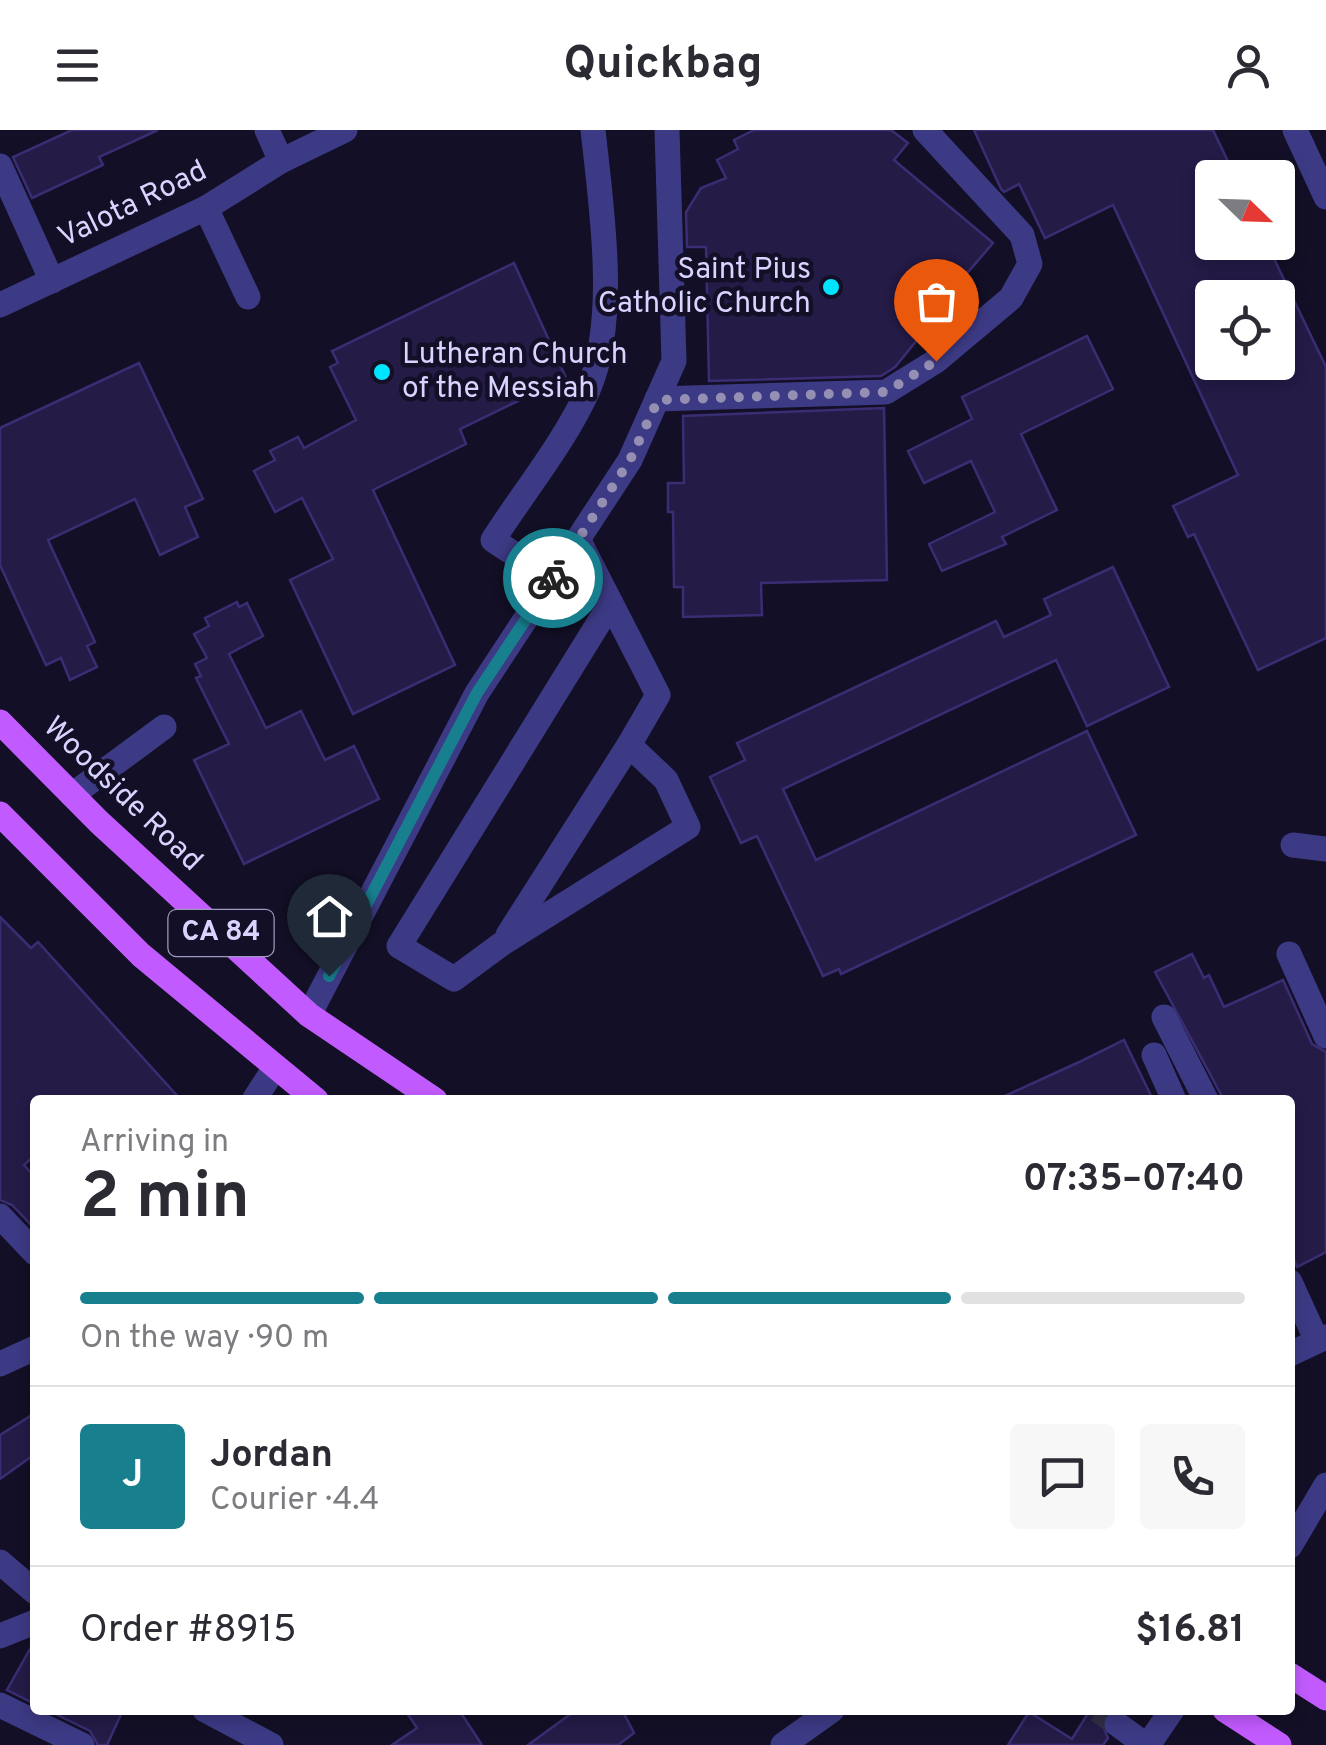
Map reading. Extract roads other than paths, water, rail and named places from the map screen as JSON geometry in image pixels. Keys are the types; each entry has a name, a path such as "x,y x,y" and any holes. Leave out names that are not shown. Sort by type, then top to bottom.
{"main road":[{"name":"Woodside Road","path":"0,722 72,795 309,1015 428,1095"},
{"name":"CA 84","path":"0,814 142,955 309,1095"},
{"path":"1295,1677 1326,1698"},
{"path":"1233,1715 1279,1745"}],"street":[{"path":"267,130 282,161"},
{"name":"Valota Road","path":"0,305 206,208 282,161 345,130"},
{"path":"552,578 493,540 587,392 602,349 602,240 593,130"},
{"path":"309,1015 477,693 630,460 674,361 666,130"},
{"path":"658,400 886,392 936,361 1011,298 1030,264 1022,236 924,130"},
{"path":"1295,130 1326,197"},
{"path":"0,166 52,281"},
{"path":"206,208 248,297"},
{"path":"503,943 658,694 578,539"},
{"path":"611,604 400,946 454,980 503,943 688,828 666,780 628,745"},
{"path":"72,795 164,726"},
{"path":"1292,844 1326,849"},
{"path":"1289,954 1326,1036"},
{"path":"1164,1017 1203,1095"},
{"path":"1154,1055 1172,1095"},
{"path":"257,1095 274,1069"},
{"path":"0,1216 30,1248"},
{"path":"1295,1291 1322,1339 1295,1352"},
{"path":"0,1364 30,1350"},
{"path":"1295,1538 1326,1485"},
{"path":"0,1562 30,1588"},
{"path":"0,1636 30,1624"},
{"path":"0,1705 82,1745"},
{"path":"213,1715 270,1745"},
{"path":"784,1745 825,1715"},
{"path":"1117,1724 1147,1745 1168,1715"}],"tunnel":[{"path":"1105,1715 1117,1724"}],"place":[{"name":"Saint Pius Catholic Church","path":"831,287"},
{"name":"Lutheran Church of the Messiah","path":"382,372"}]}
